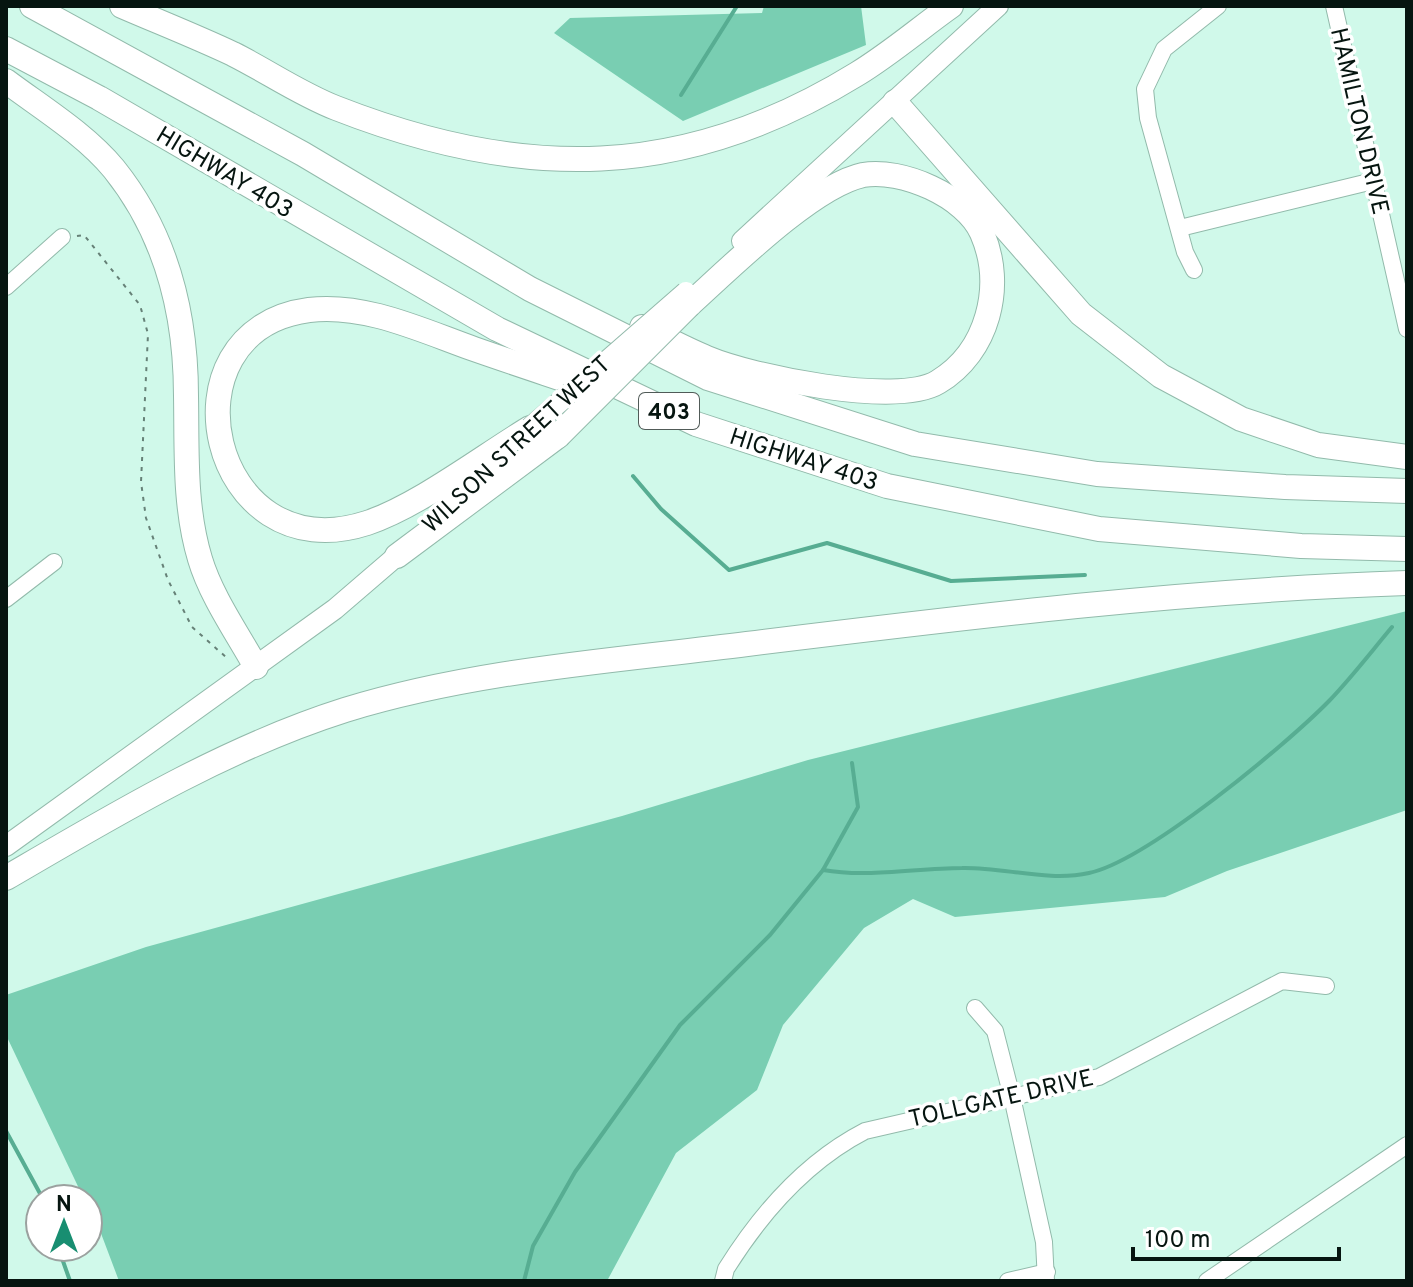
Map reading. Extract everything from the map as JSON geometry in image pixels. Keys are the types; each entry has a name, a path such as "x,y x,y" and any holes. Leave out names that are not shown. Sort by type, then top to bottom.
{"highway":[{"name":"HIGHWAY 403","path":"32,6 303,154 530,289 708,378 915,444 1097,474 1285,487 1407,491"},
{"path":"122,6 232,54 332,107 420,138 493,155 576,161 644,157 716,139 787,112 858,73 951,6"},
{"name":"HIGHWAY 403","path":"6,49 99,98 497,329 696,424 887,486 1099,529 1301,546 1407,549"},
{"path":"6,81 69,128 113,169 165,257 178,295 185,347 188,505 201,562 251,670"},
{"path":"895,102 1081,314 1161,376 1241,419 1305,440 1407,457"},
{"path":"303,154 525,270 709,359 750,371 846,389 900,393 937,383 972,354 988,326 989,261 982,231 963,210 934,188 896,174 862,175 832,188 688,299 558,436 397,556"},
{"path":"530,428 405,504 367,523 303,527 272,514 234,481 225,461 216,418 224,378 239,345 272,323 308,310 345,310 391,319 696,424"},
{"path":"6,878 117,813 223,759 343,711 457,681 853,631 1160,599 1407,583"}],"main road":[{"name":"WILSON STREET WEST","path":"6,846 335,609 397,556 530,428 688,299 998,6"}],"street":[{"path":"1194,270 1148,118 1145,89 1164,49 1218,6"},
{"name":"HAMILTON DRIVE","path":"1334,6 1373,181 1404,299 1407,329"},
{"path":"1180,228 1373,181"},
{"path":"6,287 62,237"},
{"path":"6,599 54,562"},
{"name":"TOLLGATE DRIVE","path":"723,1281 726,1269 770,1205 849,1139 879,1126 1099,1077 1282,981 1326,986"},
{"path":"975,1008 995,1031 1044,1242 1047,1276 1008,1281"},
{"path":"1207,1281 1407,1145"}],"path":[{"path":"62,237 84,235 145,314 148,334 141,482 146,518 168,580 192,627 251,670"}],"green space":[{"path":"764,6 861,6 866,45 683,121 554,33 570,18 762,13"},
{"path":"1407,611 1407,810 1227,871 1165,897 955,917 913,899 864,928 783,1025 757,1090 676,1153 607,1281 119,1281 104,1241 104,1183 76,1183 6,1035 6,995 146,947 622,816 808,760"}],"waterway":[{"path":"681,95 737,6"},
{"path":"633,476 661,509 729,570 827,543 951,581 1085,575"},
{"path":"823,870 875,873 978,868 1058,876 1089,873 1114,864 1179,825 1281,745 1329,701 1392,627"},
{"path":"524,1281 533,1246 575,1172 680,1025 770,935 823,870 858,807 852,763"},
{"path":"6,1131 34,1183"},
{"path":"64,1263 70,1281"}]}
